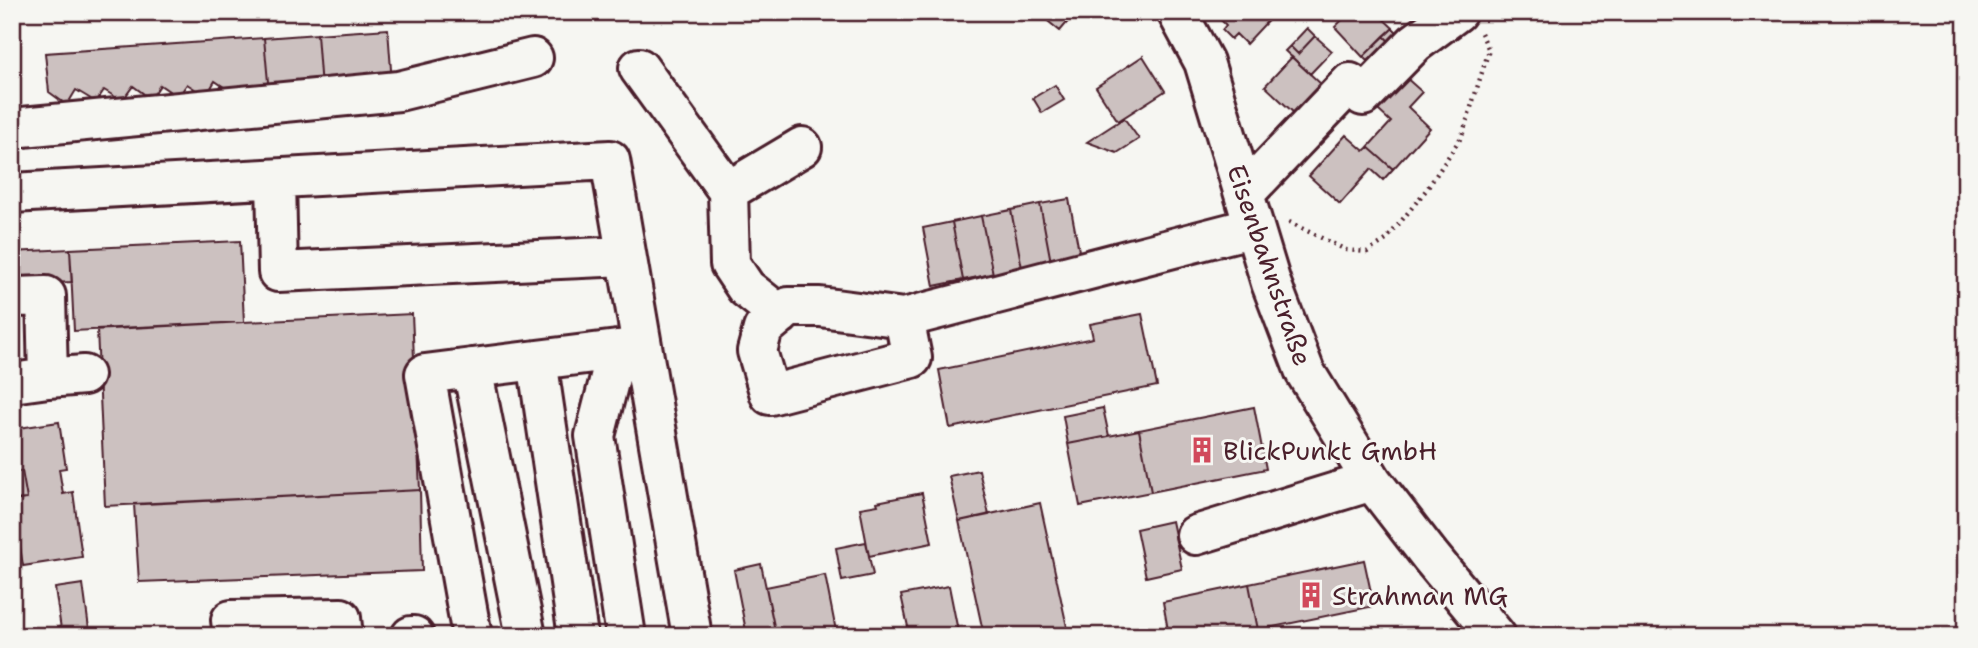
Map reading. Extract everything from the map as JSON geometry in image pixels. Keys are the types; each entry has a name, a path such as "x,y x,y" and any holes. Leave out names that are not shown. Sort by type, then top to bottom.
{"street":[{"name":"Eisenbahnstraße","path":"1189,18 1271,283 1305,372 1372,481 1496,636"},
{"path":"904,318 912,358 770,395 757,351 763,329 789,307 820,307 904,318 1250,211 1350,83 1363,96 1415,43 1468,21"},
{"path":"12,128 398,91 533,58"},
{"path":"639,68 728,191 730,264 746,288 780,315"},
{"path":"728,191 802,147"},
{"path":"12,194 610,160 626,256 629,349 692,636"},
{"path":"276,179 278,272 626,256"},
{"path":"14,297 46,296 48,379"},
{"path":"472,636 425,374 629,349"},
{"path":"626,636 596,436 629,349"},
{"path":"537,360 578,636"},
{"path":"472,368 526,636"},
{"path":"1196,535 1372,481"},
{"path":"233,636 232,620 341,618 343,636"}],"path":[{"path":"1250,211 1290,223 1346,250 1367,252 1386,240 1427,189 1462,136 1489,50 1468,21"}],"building":[{"path":"1037,12 1076,12 1060,31"},
{"path":"1218,12 1276,12 1246,44 1236,34 1231,39 1222,30 1226,25 1216,15"},
{"path":"1350,12 1376,12 1393,28 1363,57 1335,27"},
{"path":"1307,28 1315,36 1298,54 1290,46"},
{"path":"1393,28 1405,41 1396,49 1384,36"},
{"path":"388,29 392,83 321,88 317,34"},
{"path":"317,34 321,88 269,93 264,38"},
{"path":"1315,36 1332,51 1310,74 1285,51 1290,46 1298,54"},
{"path":"1384,36 1396,49 1375,69 1363,57"},
{"path":"264,38 269,93 236,95 215,81 206,96 187,84 178,97 160,85 151,99 133,86 122,101 104,90 96,102 76,90 67,105 49,92 45,53"},
{"path":"1143,56 1165,91 1118,121 1096,87"},
{"path":"1292,57 1322,85 1295,114 1265,86"},
{"path":"1395,68 1422,92 1408,107 1430,128 1393,169 1368,147 1391,122 1367,100"},
{"path":"1055,85 1064,100 1042,113 1033,98"},
{"path":"1124,118 1139,139 1117,153 1087,142"},
{"path":"1346,135 1364,151 1368,147 1393,169 1383,180 1371,169 1340,204 1309,176"},
{"path":"1069,199 1080,256 1051,262 1040,204"},
{"path":"1040,204 1051,262 1022,268 1011,210"},
{"path":"1011,210 1022,268 993,274 981,216"},
{"path":"981,216 993,274 963,280 952,222"},
{"path":"952,222 963,280 934,286 923,228"},
{"path":"240,241 244,322 74,331 70,249"},
{"path":"70,249 72,282 12,285 12,252"},
{"path":"412,314 420,490 105,506 97,329"},
{"path":"1142,314 1157,386 950,428 939,370 1093,338 1090,324"},
{"name":"BlickPunkt GmbH","path":"1254,407 1266,469 1151,492 1139,430"},
{"path":"1103,408 1109,436 1068,444 1063,416"},
{"path":"59,422 66,468 59,469 63,494 73,492 82,557 23,566 13,500 27,499 22,471 12,473 12,429"},
{"path":"1139,430 1151,492 1080,506 1068,444"},
{"path":"979,470 989,515 959,521 949,476"},
{"path":"22,471 27,499 12,501 12,473"},
{"path":"420,490 422,571 139,582 134,504"},
{"path":"922,493 932,543 869,556 860,508"},
{"path":"1040,503 1069,636 984,636 959,521"},
{"path":"1172,521 1182,569 1146,577 1136,529"},
{"path":"866,542 873,575 842,581 836,548"},
{"name":"Strahman MG","path":"1364,560 1374,606 1258,630 1249,584"},
{"path":"761,564 775,631 747,636 734,570"},
{"path":"825,575 837,636 776,636 766,587"},
{"path":"83,584 90,636 62,636 55,588"},
{"path":"1249,584 1258,630 1230,636 1169,636 1163,602"},
{"path":"949,586 959,636 910,636 901,595"}],"place":[{"name":"BlickPunkt GmbH","path":"1202,450"},
{"name":"Strahman MG","path":"1311,595"}]}
